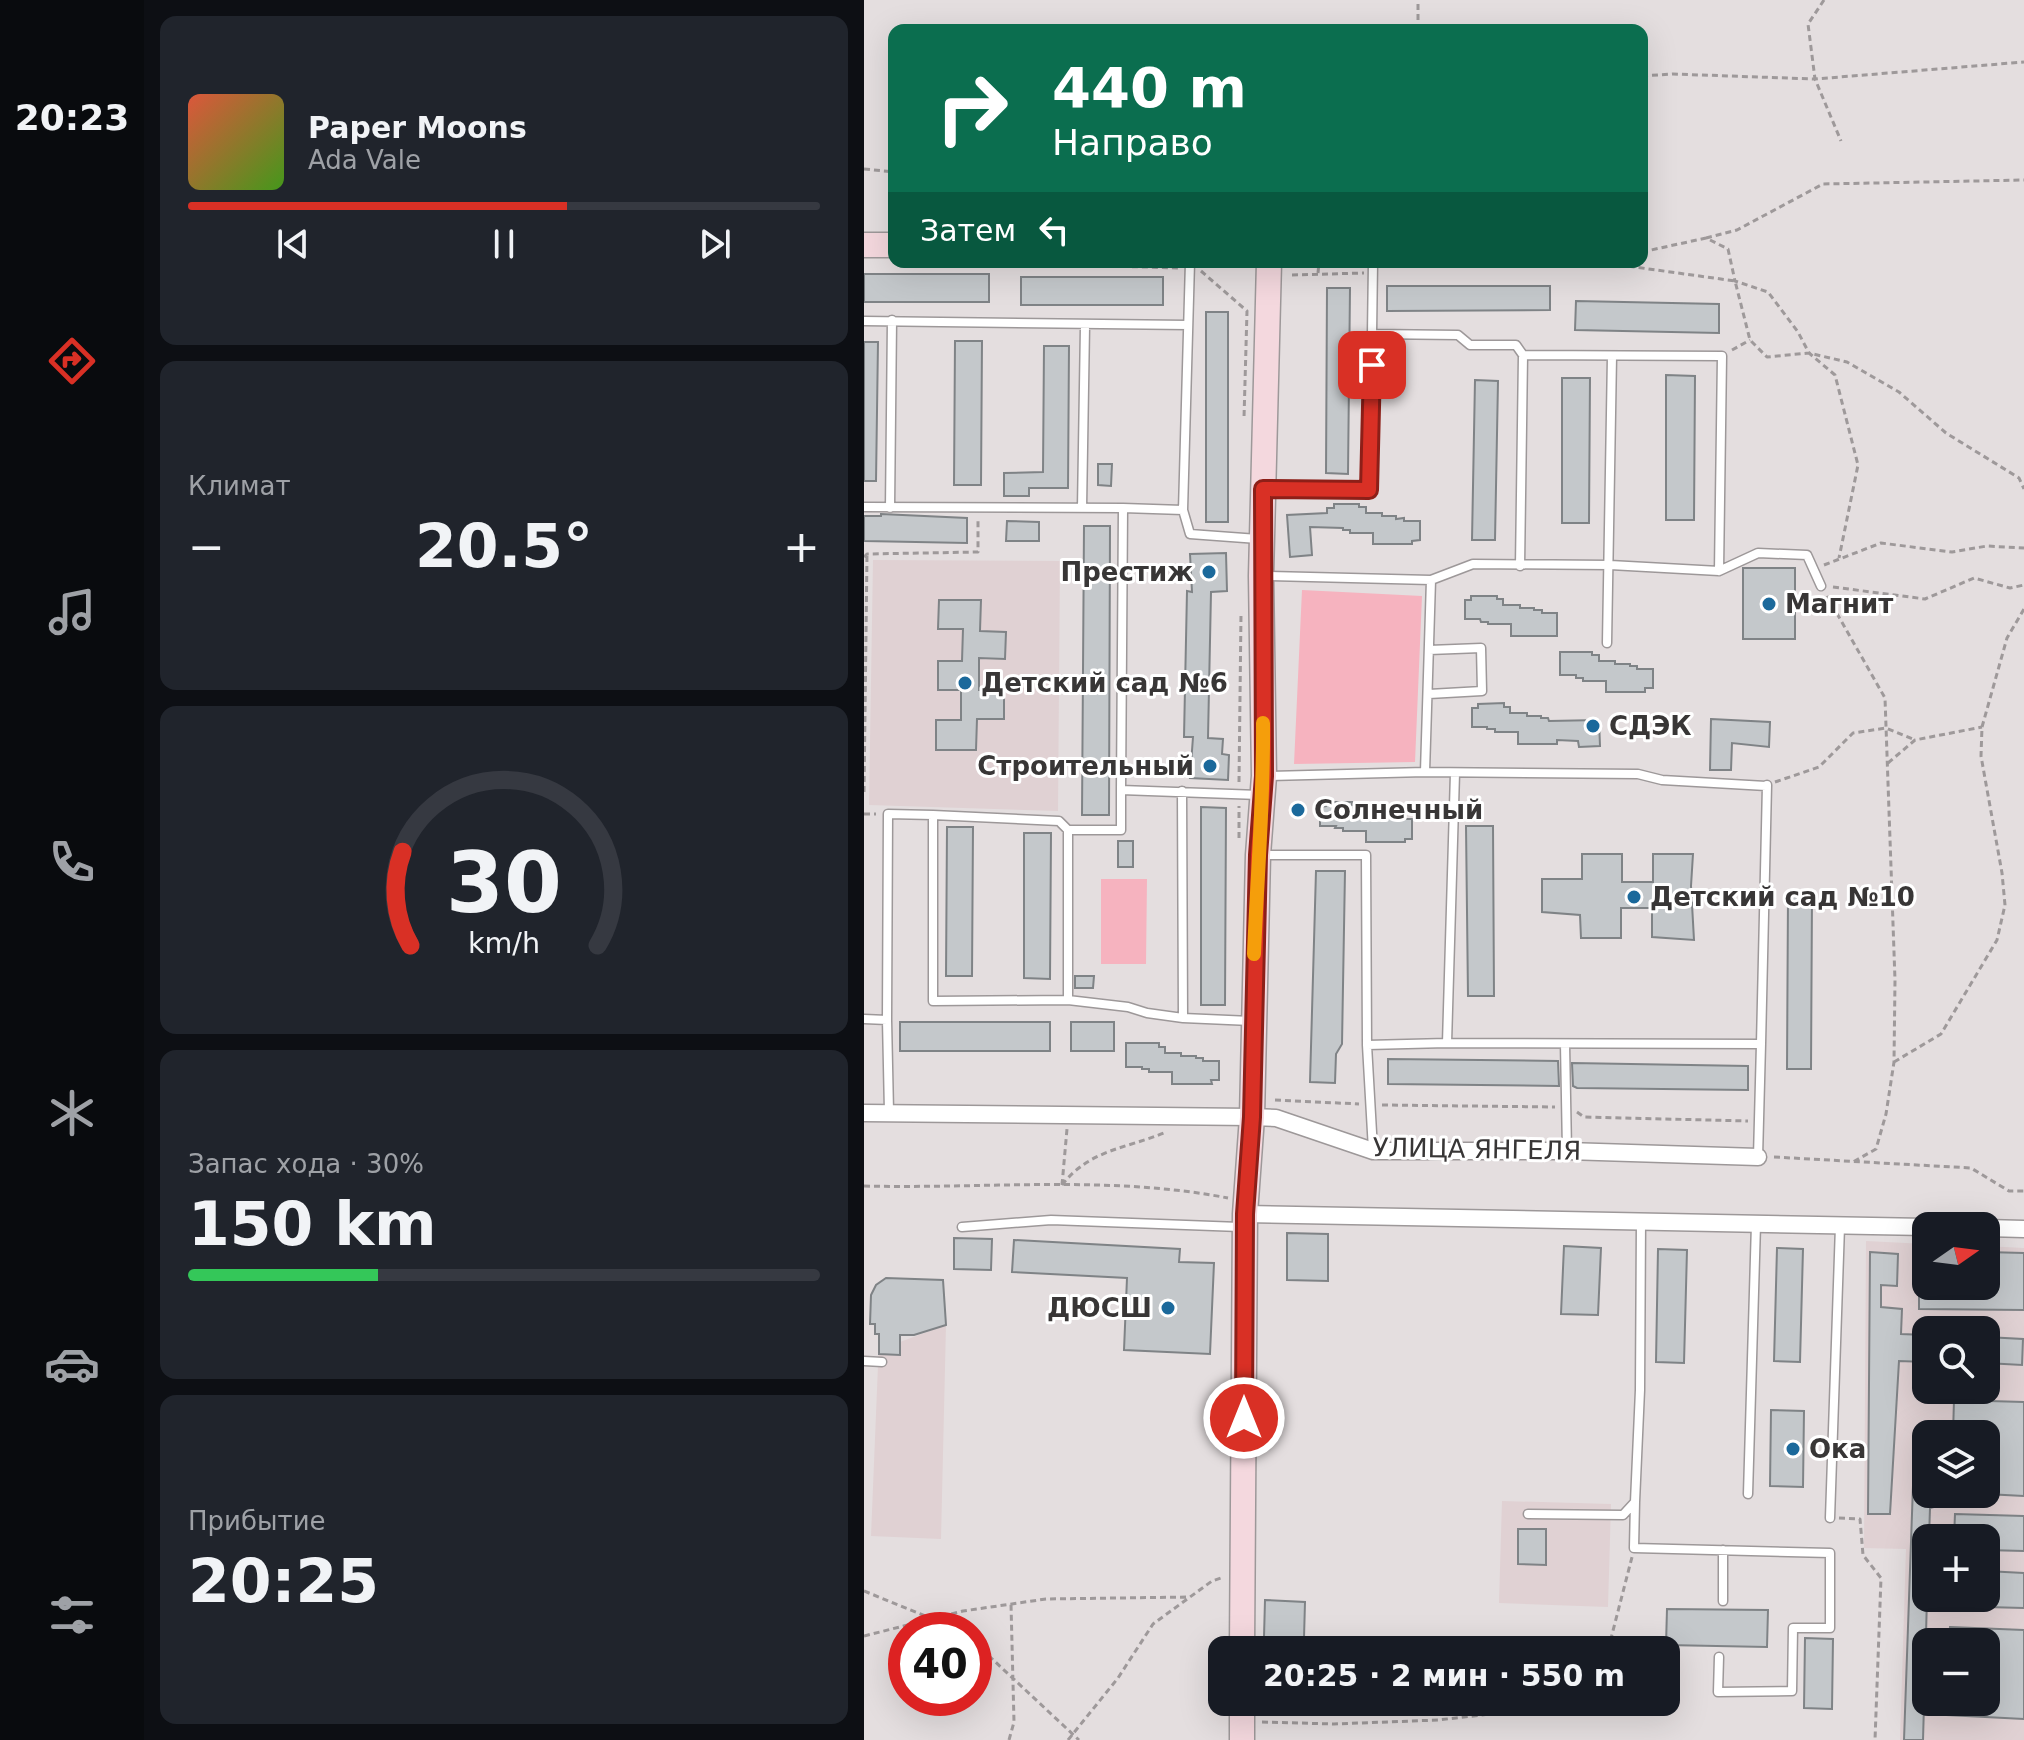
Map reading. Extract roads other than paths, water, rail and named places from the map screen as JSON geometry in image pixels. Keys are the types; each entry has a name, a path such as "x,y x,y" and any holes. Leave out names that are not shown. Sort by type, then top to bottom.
{"street":[{"path":"864,245 888,245"},
{"path":"1242,1636 1242,1223 1252,1117 1258,855 1255,788 1269,268"},
{"name":"УЛИЦА ЯНГЕЛЯ","path":"864,1113 1276,1118 1373,1151 1567,1151 1758,1157"},
{"path":"1242,1223 1641,1220 1912,1227"},
{"path":"2000,1228 2024,1229"}],"lane":[{"path":"1190,268 1183,510 1190,534 1263,539"},
{"path":"1263,489 1369,490 1373,268"},
{"path":"890,508 892,320"},
{"path":"864,321 1188,325"},
{"path":"1082,508 1085,326"},
{"path":"1372,334 1458,335 1470,345 1516,345 1523,355 1520,566"},
{"path":"1523,355 1722,356 1719,571"},
{"path":"1607,643 1612,356"},
{"path":"864,507 1183,510"},
{"path":"889,1112 888,814 1059,821 1068,830 1121,830 1123,508"},
{"path":"1261,576 1431,580 1473,564 1610,565 1719,571 1758,553 1807,555 1821,586"},
{"path":"1425,772 1431,580"},
{"path":"1429,650 1481,648 1482,691 1429,694"},
{"path":"1121,790 1255,788 1425,772 1638,774 1662,780 1767,786 1758,1157"},
{"path":"1447,1043 1455,773"},
{"path":"1182,791 1183,1018"},
{"path":"933,815 933,1001 1068,1000 1183,1018 1252,1021"},
{"path":"1068,830 1068,1000"},
{"path":"1258,855 1366,855 1367,1045 1373,1151"},
{"path":"864,1019 887,1020"},
{"path":"1565,1044 1567,1151"},
{"path":"1367,1045 1761,1044"},
{"path":"962,1227 1051,1220 1242,1223"},
{"path":"1641,1220 1640,1390 1634,1548 1830,1553 1830,1628 1793,1628 1792,1691 1718,1692 1719,1657"},
{"path":"1748,1494 1756,1223"},
{"path":"1830,1518 1840,1225"},
{"path":"864,1361 882,1362"},
{"path":"1528,1514 1623,1515 1635,1502"},
{"path":"1723,1550 1723,1601"}],"place":[{"name":"Престиж","path":"1209,572"},
{"name":"Магнит","path":"1769,604"},
{"name":"Детский сад №6","path":"965,683"},
{"name":"СДЭК","path":"1593,726"},
{"name":"Строительный","path":"1210,766"},
{"name":"Солнечный","path":"1298,810"},
{"name":"Детский сад №10","path":"1634,897"},
{"name":"ДЮСШ","path":"1168,1308"},
{"name":"Ока","path":"1793,1449"}]}
